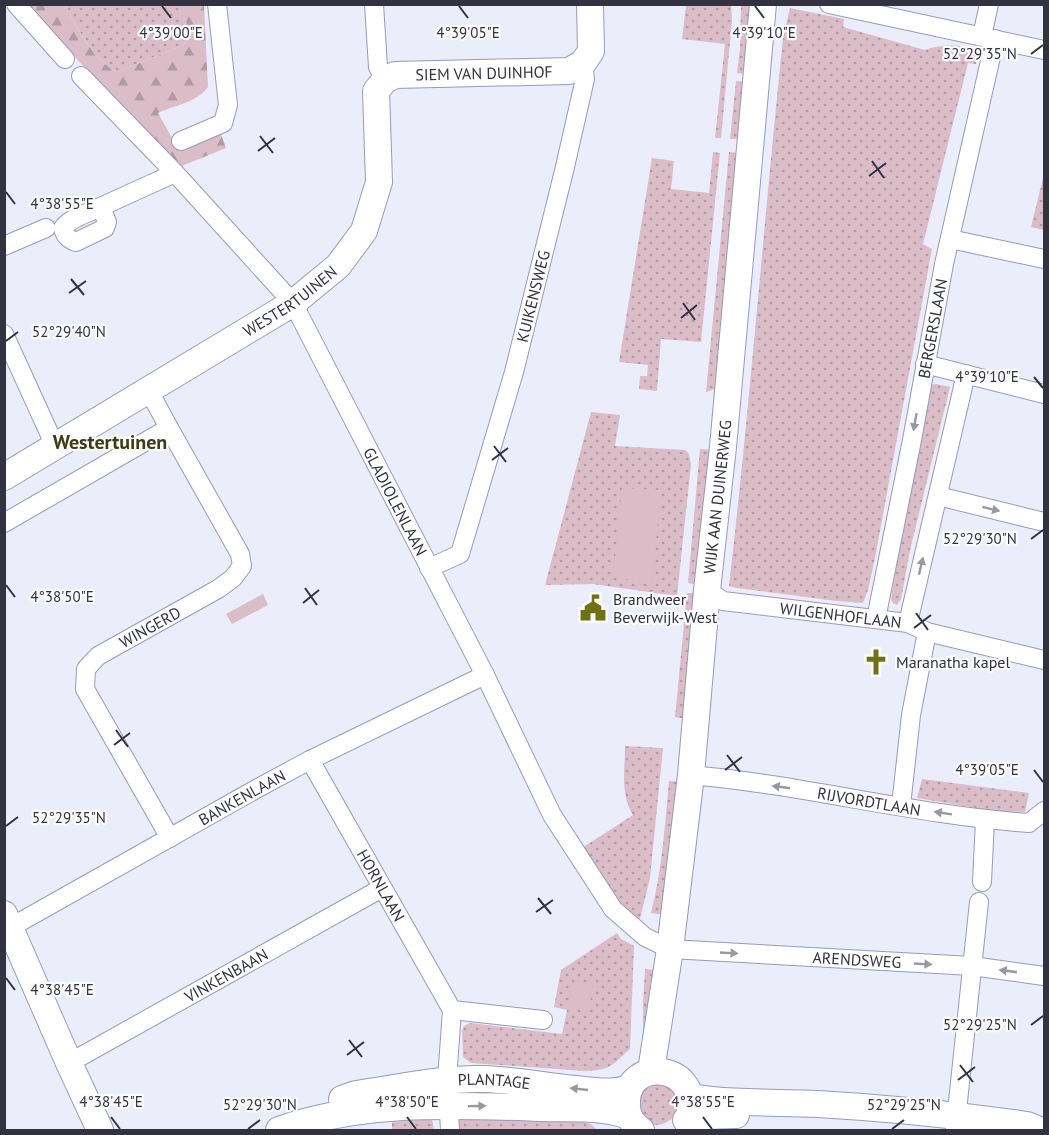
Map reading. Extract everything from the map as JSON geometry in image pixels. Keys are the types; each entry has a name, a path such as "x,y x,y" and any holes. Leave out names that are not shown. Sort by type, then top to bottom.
{"street":[{"path":"16,4 66,59"},
{"path":"181,141 223,123 228,105 218,4"},
{"path":"374,4 378,68 385,80"},
{"name":"KUIKENSWEG","path":"429,568 460,554 514,372 585,79 583,63 591,51 590,4"},
{"name":"WIJK AAN DUINERWEG","path":"662,1072 671,1044 663,989 691,775 763,4"},
{"path":"829,4 1044,50"},
{"name":"BERGERSLAAN","path":"876,619 988,38 989,4"},
{"name":"SIEM VAN DUINHOF","path":"385,80 395,75 569,71 583,63"},
{"name":"GLADIOLENLAAN","path":"81,76 175,173 293,303 485,675 552,815 613,909 645,938 670,949"},
{"name":"WESTERTUINEN","path":"4,477 293,303 338,266 364,231 379,182 376,91 385,80"},
{"path":"101,207 175,173"},
{"path":"4,246 46,228"},
{"path":"950,239 1044,259"},
{"path":"4,334 55,446"},
{"path":"925,364 1044,394"},
{"path":"908,623 966,374"},
{"name":"WINGERD","path":"148,389 240,554 242,566 233,578 218,590 98,656 86,669 85,689 170,838"},
{"path":"4,523 169,428"},
{"path":"938,496 1044,522"},
{"name":"WILGENHOFLAAN","path":"707,590 723,602 908,623 927,632 1044,660"},
{"path":"901,806 912,716 927,632"},
{"name":"BANKENLAAN","path":"6,924 170,838 310,760 485,675"},
{"name":"HORNLAAN","path":"310,760 452,1010"},
{"name":"RIJVORDTLAAN","path":"691,775 767,784 985,820 1029,823 1044,811"},
{"path":"982,882 985,820"},
{"name":"VINKENBAAN","path":"69,1063 382,888"},
{"path":"956,1121 979,902"},
{"path":"6,924 100,1131"},
{"name":"ARENDSWEG","path":"670,949 972,966 1044,976"},
{"path":"449,1119 447,1080 452,1010 543,1020"},
{"path":"635,1124 626,1107 630,1088 636,1080 662,1072 680,1079 687,1087 684,1116"},
{"name":"PLANTAGE","path":"346,1114 356,1094 447,1080 488,1079 605,1092 619,1092 630,1088"},
{"path":"684,1116 708,1100 799,1103 921,1111 1005,1131"},
{"name":"PLANTAGE","path":"287,1128 372,1109 410,1107 449,1119 488,1106 595,1109 617,1112 635,1124"},
{"path":"956,1121 982,1118 1027,1125 1033,1130"}],"green space":[{"path":"27,5 65,5 94,53 110,68 118,72 183,45 190,38 191,31 177,5 204,5 208,87 198,97 158,113 176,145 217,124 226,148 177,168"},
{"path":"65,5 177,5 191,31 190,38 183,45 118,72 110,68 94,53"},
{"path":"686,5 731,5 732,21 721,138 715,138 725,44 682,39"},
{"path":"741,5 753,5 745,74 737,73"},
{"path":"790,8 844,19 843,27 925,50 944,46 970,48 975,51 977,57 976,64 968,63 923,244 932,249 875,558 863,603 729,586 783,38"},
{"path":"736,81 744,82 741,139 730,139"},
{"path":"713,152 720,153 701,342 661,339 657,391 639,389 640,376 647,376 648,365 619,362 652,158 674,161 671,189 709,193"},
{"path":"729,152 741,153 718,388 706,392"},
{"path":"1044,174 1044,230 1031,227"},
{"path":"930,385 950,387 911,546 901,599 897,605 891,599 898,552"},
{"path":"591,412 620,415 615,446 685,450 689,454 691,465 677,596 593,584 545,585"},
{"path":"700,449 712,450 699,585 688,583"},
{"path":"622,488 661,490 652,582 613,578"},
{"path":"687,593 698,593 686,719 675,717"},
{"path":"263,594 268,605 232,624 226,614"},
{"path":"625,746 663,748 650,878 640,919 623,908 582,848 633,815 626,799"},
{"path":"922,779 1029,793 1025,812 988,810 917,798"},
{"path":"669,781 680,782 665,915 651,913 660,864"},
{"path":"617,933 621,939 634,946 630,1049 614,1063 600,1070 584,1071 471,1063 463,1057 462,1031 464,1026 470,1023 562,1034 567,1010 554,1007 561,970"},
{"path":"645,969 657,970 650,1037 643,1036"},
{"path":"577,982 593,983 589,1011 571,1009 568,1005 571,988"},
{"path":"650,1083 671,1086 678,1098 679,1106 676,1113 659,1125 646,1122 641,1117 638,1108 636,1098"},
{"path":"456,1114 568,1117 591,1124 597,1130 459,1130"},
{"path":"432,1119 434,1130 392,1130 392,1122"}],"place":[{"name":"Brandweer Beverwijk-West","path":"593,608"},
{"name":"Maranatha kapel","path":"876,662"}],"district":[{"name":"Westertuinen","path":"110,442"}]}
